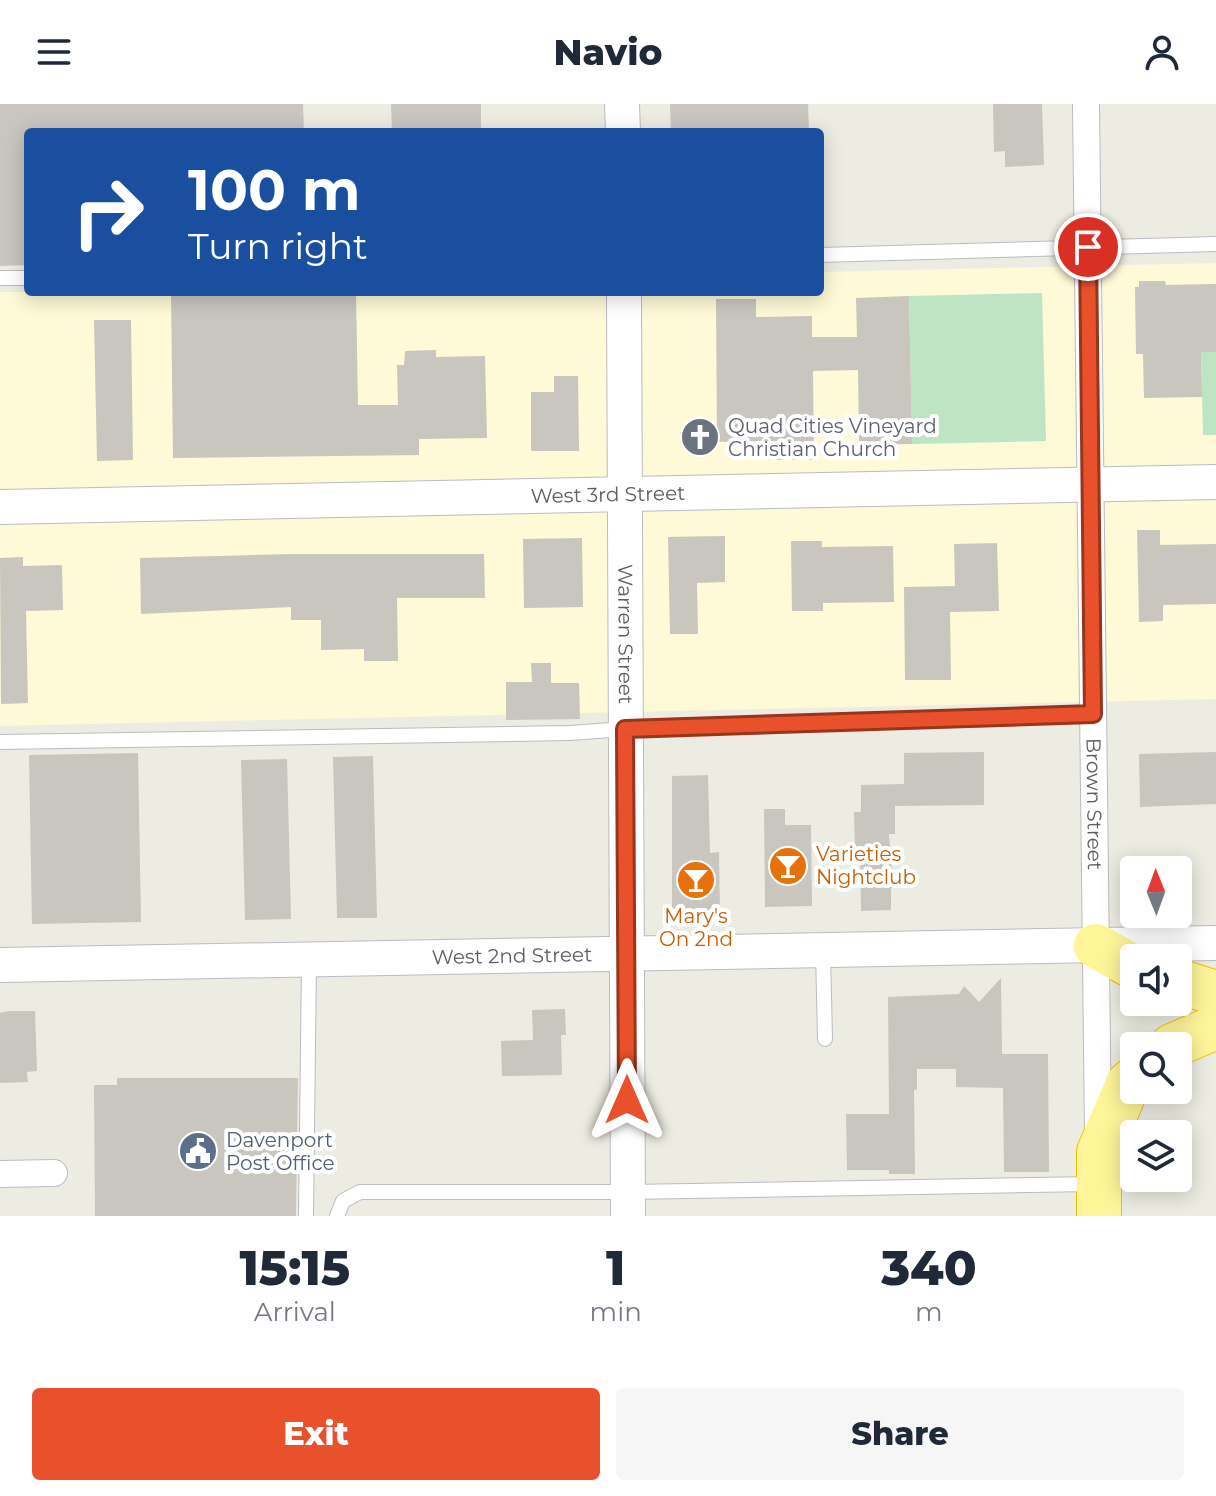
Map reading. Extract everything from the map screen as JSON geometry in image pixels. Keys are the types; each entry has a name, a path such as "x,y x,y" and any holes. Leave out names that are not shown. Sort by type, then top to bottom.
{"highway":[{"path":"1096,946 1120,959"},
{"path":"1192,985 1216,993"},
{"path":"1192,1037 1216,1027"},
{"path":"1099,1184 1122,1104"}],"street":[{"path":"622,104 623,128"},
{"name":"Brown Street","path":"1086,104 1099,1184"},
{"name":"Warren Street","path":"624,296 628,1204"},
{"name":"West 3rd Street","path":"0,507 1216,482"},
{"name":"West 2nd Street","path":"0,965 1216,943"},
{"path":"0,1174 54,1173"}],"lane":[{"path":"824,255 1216,244"},
{"path":"0,278 24,278"},
{"path":"0,742 570,733 1093,714"},
{"path":"823,950 825,1039"},
{"path":"306,1216 309,958"},
{"path":"337,1216 343,1201 360,1192 628,1204 1099,1184"}],"shaded area":[{"path":"1216,263 1216,699 0,726 0,292 24,292 24,296 824,296 824,272"}],"green space":[{"path":"1042,293 1046,441 912,444 909,296"},
{"path":"1201,352 1216,352 1216,435 1203,435"}],"building":[{"path":"0,104 303,104 304,128 24,128 24,265 0,266"},
{"path":"391,104 481,104 481,128 392,128"},
{"path":"670,104 808,104 809,128 671,128"},
{"path":"993,104 1042,104 1044,165 1005,167 1005,151 994,152"},
{"path":"1139,281 1165,281 1166,285 1216,284 1216,352 1201,352 1202,397 1144,398 1143,354 1136,354 1135,287 1139,287"},
{"path":"171,296 356,296 358,405 398,405 397,365 404,365 405,351 436,350 436,357 485,356 487,438 419,439 419,455 173,458"},
{"path":"909,296 912,444 859,445 858,370 813,371 814,460 765,460 765,441 717,442 716,299 756,299 756,317 812,316 812,337 857,337 856,298"},
{"path":"94,320 131,320 133,460 97,461"},
{"path":"554,376 578,376 579,451 531,451 531,392 554,392"},
{"path":"1137,530 1160,530 1160,545 1216,544 1216,604 1163,605 1163,621 1139,622"},
{"path":"725,536 725,582 697,583 698,634 670,634 668,537"},
{"path":"582,538 583,607 524,608 523,539"},
{"path":"791,541 822,541 822,547 893,546 894,602 823,603 823,611 792,611"},
{"path":"997,543 999,611 950,612 951,680 905,680 904,587 955,586 954,544"},
{"path":"484,554 485,598 397,598 398,661 364,661 364,649 321,650 321,620 291,620 291,607 141,614 140,558"},
{"path":"23,557 23,566 62,565 63,610 26,611 28,703 1,704 0,558"},
{"path":"531,663 551,663 551,683 579,683 580,719 506,720 506,682 532,682"},
{"path":"984,752 984,805 895,806 895,834 889,834 895,885 891,889 891,910 861,911 860,849 855,849 854,812 861,812 861,785 904,784 904,753"},
{"path":"1216,752 1216,804 1140,807 1139,754"},
{"path":"138,753 141,922 32,924 29,755"},
{"path":"373,756 377,918 337,918 333,757"},
{"path":"287,759 291,919 245,920 241,760"},
{"path":"708,775 710,853 719,852 720,914 682,915 672,907 672,776"},
{"name":"Varieties Nightclub","path":"764,809 785,809 785,825 811,825 812,906 765,907"},
{"path":"1001,978 1002,1054 1048,1054 1049,1172 1004,1172 1003,1088 956,1087 956,1069 917,1069 917,1090 914,1090 915,1174 889,1174 889,1170 847,1170 846,1114 889,1114 888,997 959,994 964,986 979,1002"},
{"path":"565,1009 566,1035 561,1035 562,1075 502,1076 501,1041 533,1040 532,1010"},
{"path":"35,1011 37,1071 27,1072 28,1082 0,1083 0,1013"},
{"name":"Davenport Post Office","path":"117,1078 298,1078 296,1216 95,1216 94,1085 117,1085"}],"place":[{"name":"Quad Cities Vineyard Christian Church","path":"700,437"},
{"name":"Varieties Nightclub","path":"788,866"},
{"name":"Mary's On 2nd","path":"696,880"},
{"name":"Davenport Post Office","path":"198,1151"}],"route":[{"path":"627,1100 625,729 1093,714 1088,247"}]}
